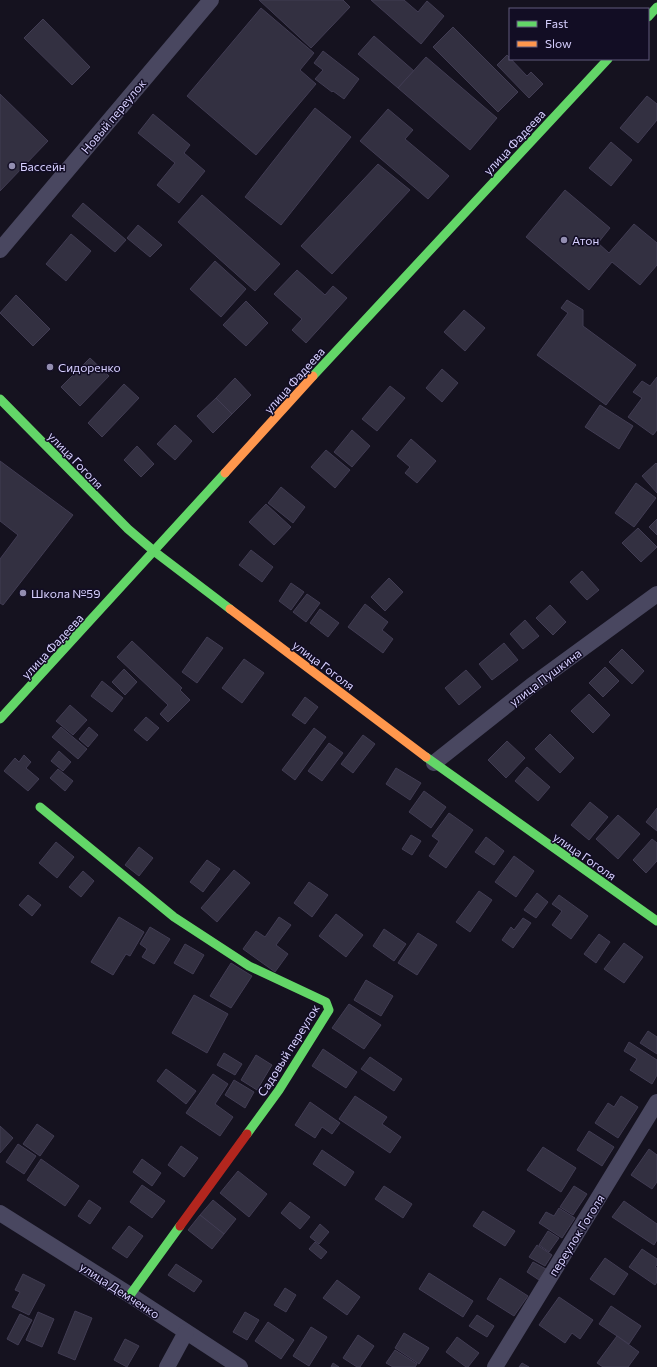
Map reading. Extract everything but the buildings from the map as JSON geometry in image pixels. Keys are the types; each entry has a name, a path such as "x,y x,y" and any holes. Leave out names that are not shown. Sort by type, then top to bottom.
{"main road":[{"path":"649,16 657,7"},
{"name":"улица Фадеева","path":"0,719 336,351 607,60"},
{"name":"улица Гоголя","path":"0,399 128,529 154,552 434,763 657,922"},
{"name":"Садовый переулок","path":"40,807 174,917 249,966 326,1002 329,1010 279,1090 130,1296"}],"street":[{"name":"Новый переулок","path":"0,250 211,0"},
{"name":"улица Пушкина","path":"434,763 531,686 657,594"},
{"name":"переулок Гоголя","path":"495,1367 657,1102"},
{"name":"улица Демченко","path":"0,1213 240,1367"},
{"path":"167,1367 186,1332"}],"traffic: fast":[{"path":"649,16 657,7"},
{"path":"313,376 607,60"},
{"path":"0,399 128,529 155,552 230,609"},
{"path":"0,719 225,473"},
{"path":"426,757 657,921"},
{"path":"40,807 174,917 249,966 326,1002 329,1010 279,1090 247,1134"},
{"path":"130,1295 180,1226"}],"traffic: slow":[{"path":"225,473 313,376"},
{"path":"230,609 426,757"}],"traffic: jam":[{"path":"180,1226 247,1134"}],"place":[{"name":"Бассейн","path":"12,166"},
{"name":"Атон","path":"564,240"},
{"name":"Сидоренко","path":"50,367"},
{"name":"Школа №59","path":"23,593"}]}
